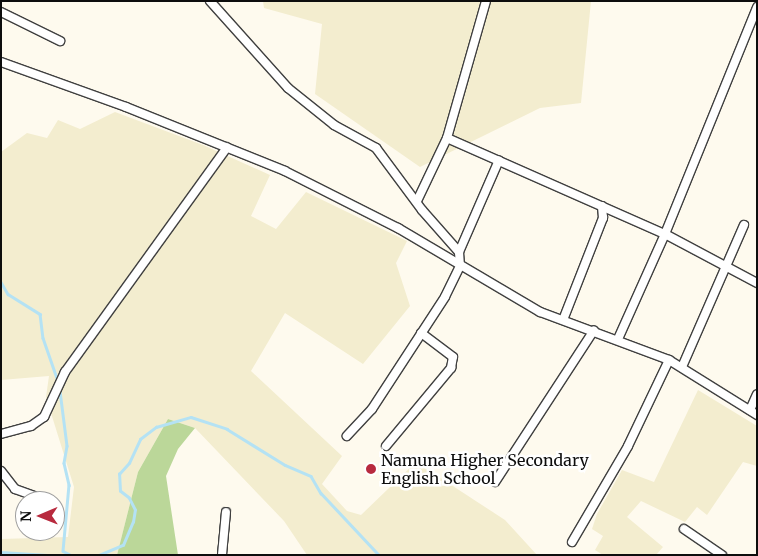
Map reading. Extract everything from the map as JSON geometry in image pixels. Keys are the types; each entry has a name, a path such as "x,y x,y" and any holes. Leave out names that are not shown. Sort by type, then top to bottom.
{"street":[{"path":"210,1 288,88 334,124 376,148 459,252"},
{"path":"417,201 447,138 486,1"},
{"path":"618,339 665,234 757,8"},
{"path":"1,12 60,41"},
{"path":"1,62 227,147 285,171 398,228 540,312 594,330 669,360 753,413 757,394"},
{"path":"447,138 665,234 757,283"},
{"path":"1,434 31,426 44,418 62,378 227,147"},
{"path":"346,436 372,409 446,297 460,266 459,252 499,160"},
{"path":"563,320 603,218 602,206"},
{"path":"682,368 744,225"},
{"path":"494,482 594,330"},
{"path":"386,446 451,368 453,357 421,333"},
{"path":"572,542 628,446 669,360"},
{"path":"1,471 15,489 20,491"},
{"path":"222,555 226,512"},
{"path":"684,529 722,555"}],"shaded area":[{"path":"263,1 591,1 581,103 540,108 420,167 315,94 322,24 264,8"},
{"path":"115,112 203,145 270,175 251,216 276,229 306,192 407,241 396,263 410,306 363,364 285,313 251,371 342,456 322,484 347,511 361,515 416,462 505,520 537,555 307,555 284,521 195,428 168,419 138,472 117,555 1,555 1,539 15,539 15,541 65,541 65,537 68,537 74,487 46,397 49,376 1,380 1,152 27,133 47,138 58,120 80,129"},
{"path":"698,390 757,426 757,466 743,462 707,515 697,507 685,522 641,501 627,517 663,547 656,555 603,555 595,550 603,536 592,529 597,514 622,470 654,482"}],"green space":[{"path":"168,419 195,428 178,449 166,476 178,555 117,555 138,472"}],"waterway":[{"path":"1,282 8,294 40,314 43,338 58,381"},
{"path":"60,391 67,446 64,463 69,485 63,551 69,554"},
{"path":"99,555 123,545 133,522 135,510 129,498 120,491 119,474 129,463 140,439 156,427 191,417 227,429 285,465 311,476 321,493 379,555"},
{"path":"1,552 47,555"},
{"path":"65,555 74,555"}],"place":[{"name":"Namuna Higher Secondary English School","path":"371,469"}]}
